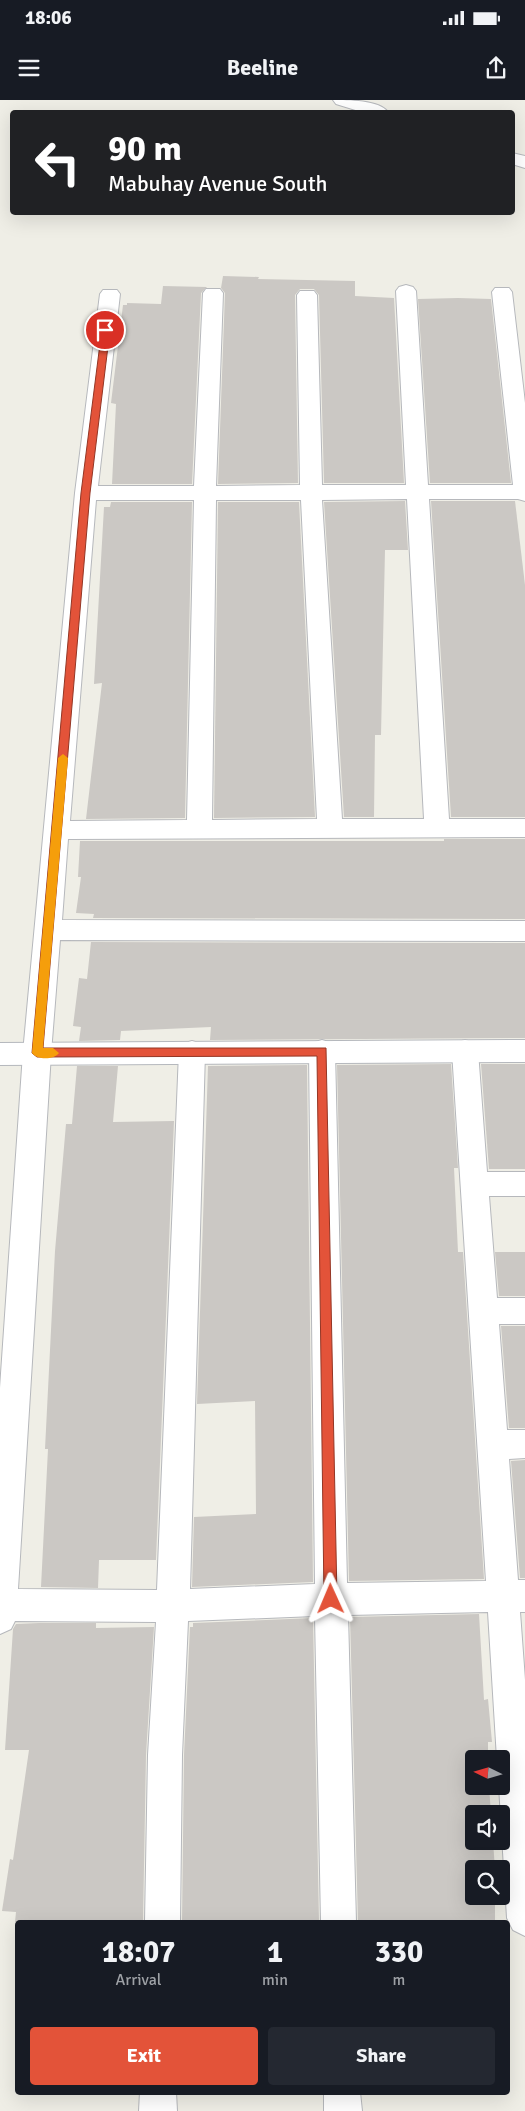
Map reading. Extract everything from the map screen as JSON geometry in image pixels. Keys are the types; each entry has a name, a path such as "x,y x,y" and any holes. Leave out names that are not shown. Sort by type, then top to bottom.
{"street":[{"path":"342,100 372,110"},
{"path":"406,291 437,827"},
{"path":"86,493 525,493 502,292"},
{"path":"199,829 205,493 213,293"},
{"path":"110,294 86,493 37,1053 0,1612 331,1599 514,1596"},
{"path":"308,295 311,493 330,830"},
{"path":"56,830 525,828"},
{"path":"48,930 525,931"},
{"path":"322,1051 331,1599 339,1920"},
{"path":"464,1051 492,1445 514,1596 525,1918"},
{"path":"0,1054 525,1051"},
{"path":"162,1920 165,1755 173,1606 192,1052"},
{"path":"473,1184 525,1184"},
{"path":"483,1312 525,1311"},
{"path":"492,1445 525,1444"},
{"path":"158,2095 158,2111"},
{"path":"342,2095 343,2111"}],"building":[{"path":"223,276 259,277 258,279 355,281 355,296 394,298 404,483 324,483 319,295 314,289 300,289 295,295 298,483 218,484 225,293 221,288"},
{"path":"163,286 207,287 201,293 192,484 112,484 116,404 111,403 123,305 127,305 127,303 161,304"},
{"path":"418,299 491,299 511,483 430,483"},
{"path":"405,501 408,550 385,550 381,735 375,735 374,817 344,817 324,502"},
{"path":"431,501 515,501 525,585 525,817 451,817"},
{"path":"111,502 192,502 185,818 86,819 102,683 94,684 104,507 110,507"},
{"path":"218,502 299,502 315,817 214,818"},
{"path":"444,839 525,839 525,919 93,918 94,914 76,913 81,877 78,877 80,841 444,841"},
{"path":"91,942 525,943 525,1038 210,1040 211,1027 121,1031 120,1040 79,1041 81,1027 73,1026 79,978 87,979"},
{"path":"451,1064 458,1168 454,1168 458,1252 463,1252 484,1579 349,1581 337,1065"},
{"path":"481,1064 525,1064 525,1169 489,1169"},
{"path":"307,1065 313,1582 192,1587 194,1517 256,1514 255,1401 197,1404 208,1066"},
{"path":"77,1066 118,1066 113,1122 174,1121 156,1560 99,1560 98,1588 41,1587 48,1449 45,1449 55,1251 66,1124 72,1124"},
{"path":"495,1252 525,1252 525,1296 499,1296"},
{"path":"501,1326 525,1326 525,1428 509,1428"},
{"path":"525,1460 525,1578 520,1578 511,1461"},
{"path":"479,1614 484,1700 488,1699 492,1742 488,1742 488,1750 465,1750 465,1795 490,1795 490,1805 465,1805 465,1850 494,1850 494,1860 465,1860 465,1905 495,1905 495,1920 358,1920 350,1617"},
{"path":"313,1618 319,1920 182,1920 184,1755 190,1627 193,1627 193,1623"},
{"path":"96,1623 96,1628 154,1627 146,1755 143,1920 15,1920 16,1912 2,1911 10,1859 13,1860 29,1750 5,1750 13,1629 16,1624"}],"slow traffic":[{"path":"53,1053 37,1053 63,758"}],"route":[{"path":"105,330 86,493 37,1053 322,1051 331,1599"}]}
